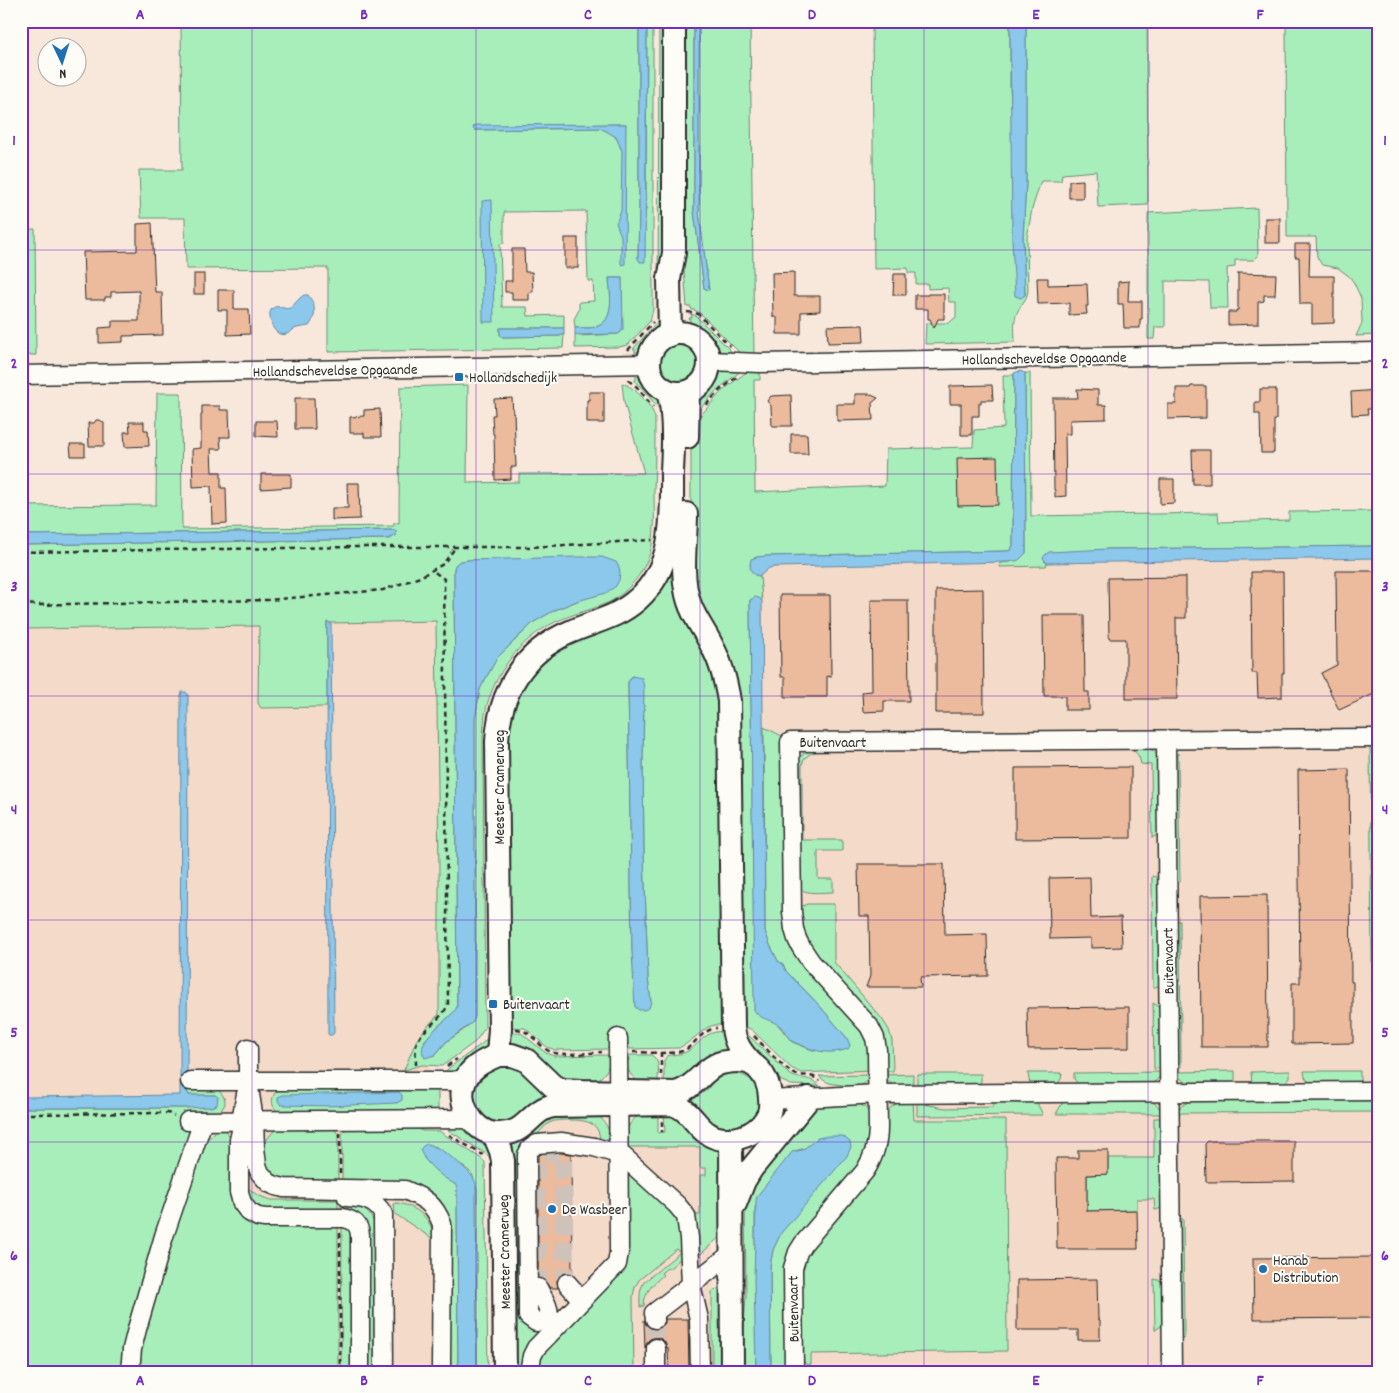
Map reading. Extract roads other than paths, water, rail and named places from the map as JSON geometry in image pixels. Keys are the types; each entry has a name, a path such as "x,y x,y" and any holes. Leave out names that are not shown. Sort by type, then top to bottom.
{"main road":[{"path":"674,21 674,253 669,279 680,327 704,345 710,361 709,369 702,384 681,400"},
{"path":"680,327 660,339 651,352 649,364 650,374 659,386 681,400"},
{"path":"681,400 686,534 685,586 693,612 712,645 724,673 730,714 733,1028 738,1047 760,1071 768,1083 771,1100 769,1114 760,1126 750,1134 731,1139 722,1139 712,1136 698,1126 688,1113 678,1106 618,1099 563,1090 553,1086 526,1060 512,1055 498,1055 485,1060 476,1067 465,1079 463,1088 464,1104 471,1118 480,1128 494,1134 509,1132 520,1130 548,1107 618,1099 674,1093 690,1087 715,1065 729,1062 752,1064"},
{"name":"Meester Cramerweg","path":"498,1055 500,1029 497,742 501,713 506,696 514,680 523,666 535,654 570,631 619,613 645,593 661,569 669,544 672,522 672,414 681,400"},
{"path":"731,1214 744,1181 752,1168 817,1092"},
{"name":"Meester Cramerweg","path":"494,1134 503,1161 505,1372"},
{"path":"731,1139 732,1372"}],"street":[{"name":"Hollandscheveldse Opgaande","path":"710,361 760,362 1378,352"},
{"name":"Hollandscheveldse Opgaande","path":"21,375 649,364"},
{"name":"Buitenvaart","path":"794,1372 794,1262 803,1244 866,1171 873,1158 878,1137 877,1050 875,1038 869,1026 812,962 797,939 794,929 792,912 790,742 1378,738"},
{"name":"Buitenvaart","path":"1166,740 1172,1372"},
{"path":"529,1372 532,1356 536,1348 617,1264 619,1252 617,1045"},
{"path":"248,1048 245,1173 249,1180 255,1187 277,1196 340,1196 359,1198 372,1202 381,1209 384,1220 384,1372"},
{"path":"190,1081 452,1081 465,1079"},
{"path":"771,1100 817,1092 877,1094 1378,1091"},
{"path":"130,1372 132,1349 137,1329 195,1121 246,1124 471,1118"},
{"path":"246,1124 255,1148 260,1173 269,1183 284,1188 405,1190 429,1202 437,1212 442,1224 441,1372"},
{"path":"246,1124 239,1140 239,1192 242,1203 249,1212 258,1217 265,1218 340,1218 349,1219 357,1224 360,1231 360,1372"},
{"path":"538,1288 542,1299 549,1308 549,1315 544,1321 536,1322 528,1316 527,1155 530,1149 537,1144 561,1142 594,1147 623,1156 678,1205 686,1216 691,1285 699,1318 700,1372"},
{"path":"655,1319 654,1313 731,1254"},
{"path":"567,1284 582,1300"},
{"path":"656,1348 656,1372"}],"water":[{"path":"639,21 647,21 645,262 640,262 638,259"},
{"path":"694,21 699,21 699,212 709,290 704,288 694,211"},
{"path":"1010,21 1026,21 1026,182 1023,237 1025,295 1021,298 1015,296 1012,239"},
{"path":"626,124 625,264 622,265 621,236 616,223 621,211 622,151 616,137 600,128 474,130 473,128 475,125"},
{"path":"492,200 494,322 483,322 482,201"},
{"path":"609,278 622,278 623,329 618,334 575,334 575,328 595,327 602,324 606,319 611,299"},
{"path":"304,295 308,295 313,303 314,314 312,322 309,326 296,328 284,335 278,333 272,324 271,310 276,307 288,309"},
{"path":"500,328 564,328 564,334 560,336 503,337 500,335"},
{"path":"1020,371 1025,373 1026,553 1019,560 1009,562 775,567 769,568 760,576 752,573 750,568 751,559 766,556 1011,550 1013,545 1014,373"},
{"path":"396,531 396,536 386,539 21,545 21,535"},
{"path":"1378,546 1378,558 1047,563 1043,558 1049,552 1108,549"},
{"path":"602,557 616,562 620,573 616,586 606,593 577,601 555,610 534,622 497,658 480,689 475,719 475,1017 473,1022 446,1042 435,1055 425,1058 422,1051 428,1037 457,1007 455,565 460,561 468,560"},
{"path":"755,597 762,601 765,931 778,961 783,964 786,971 847,1038 850,1045 848,1049 841,1051 823,1052 794,1042 780,1026 759,1016 754,1010 750,600"},
{"path":"327,622 331,623 334,1033 332,1035 328,1034"},
{"path":"632,676 642,678 644,688 644,855 648,978 651,1002 649,1008 644,1010 639,1010 635,1007 632,952 628,682"},
{"path":"182,692 186,692 188,695 187,1092 189,1095 215,1095 218,1097 217,1105 186,1108 21,1108 21,1097 180,1095"},
{"path":"399,1092 402,1095 402,1100 397,1103 328,1106 281,1105 278,1101 278,1097 283,1095"},
{"path":"843,1136 850,1142 851,1147 847,1156 781,1233 773,1250 770,1266 771,1372 756,1372 754,1280 757,1196 792,1152 802,1150 818,1138"},
{"path":"427,1144 455,1160 468,1172 476,1183 477,1372 458,1372 457,1189 456,1185 426,1161 420,1150"}],"tunnel":[{"path":"538,1288 536,1164 540,1157 546,1153 562,1154 563,1158 565,1275 567,1283"},
{"path":"655,1319 656,1348"}],"place":[{"name":"Hollandschedijk","path":"459,377"},
{"name":"Buitenvaart","path":"493,1004"},
{"name":"De Wasbeer","path":"552,1209"},
{"name":"Hanab Distribution","path":"1263,1269"}]}
